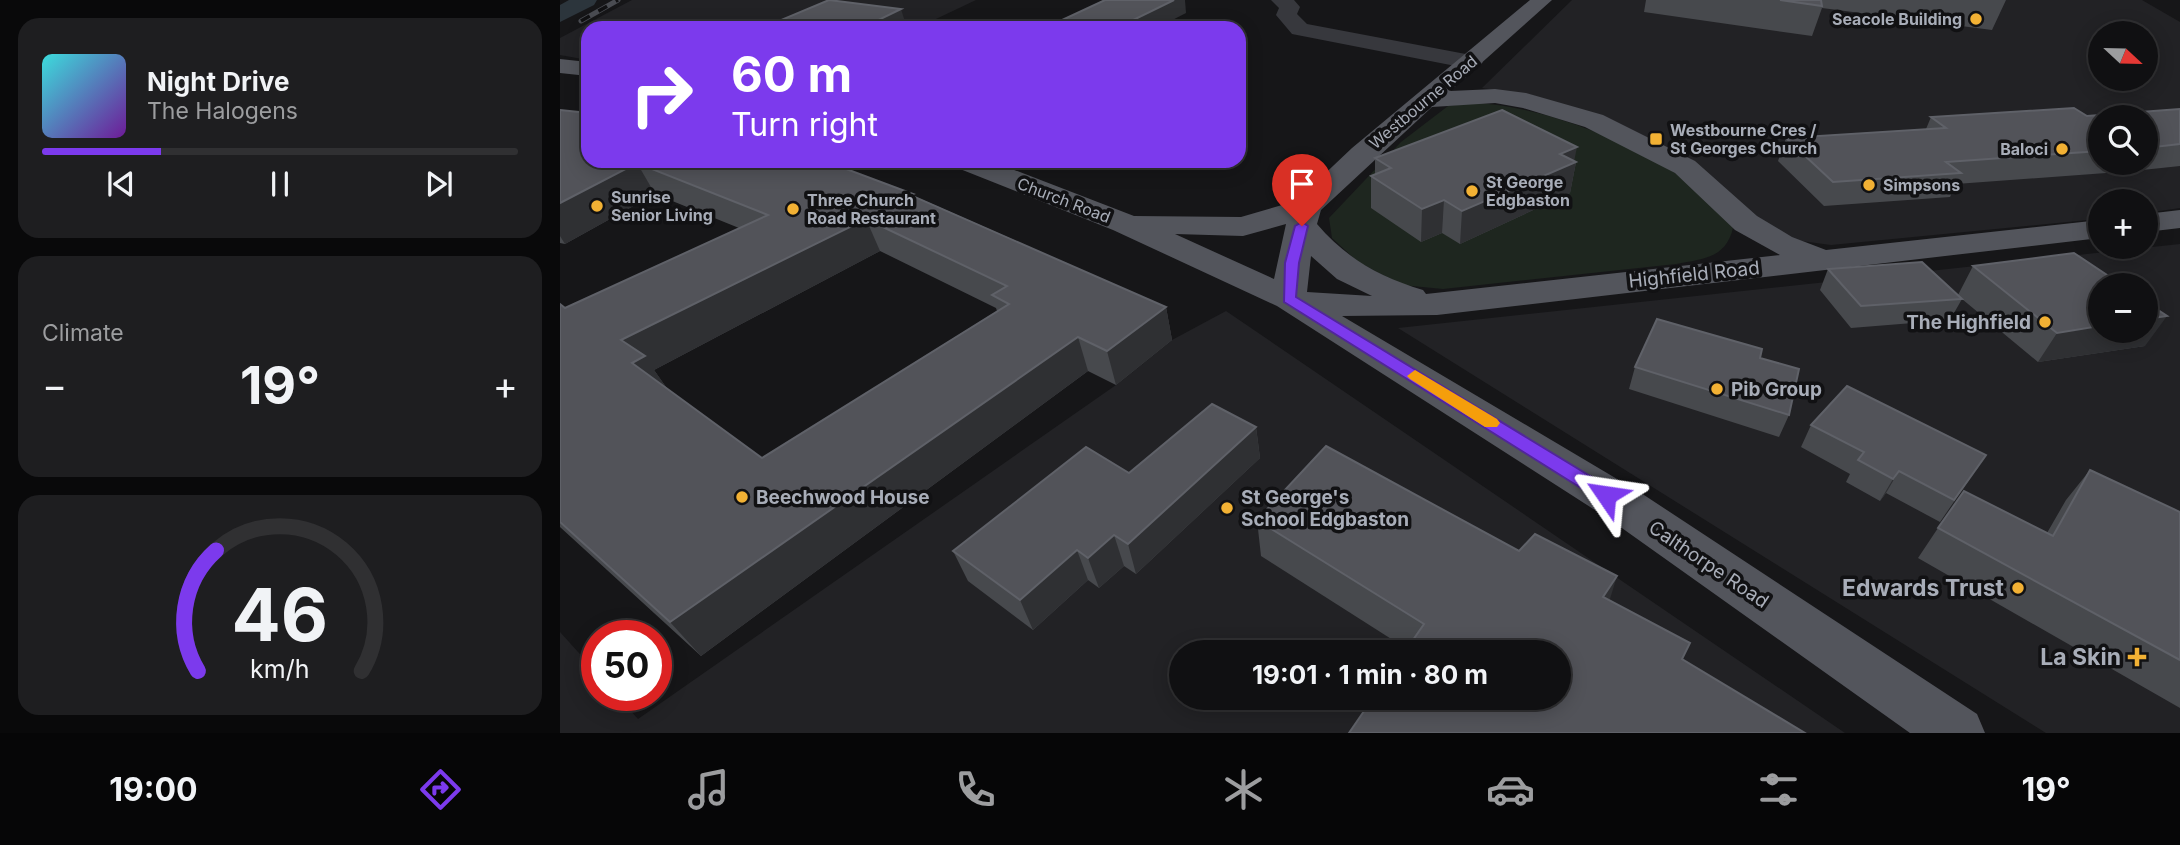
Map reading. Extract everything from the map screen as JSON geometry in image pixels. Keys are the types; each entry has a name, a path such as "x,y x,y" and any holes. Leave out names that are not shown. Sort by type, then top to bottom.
{"main road":[{"name":"Westbourne Road","path":"1304,216 1362,153 1542,0"},
{"path":"560,66 581,68"},
{"path":"1426,100 1495,96 1526,101 1594,121 1685,167 1746,223 1781,244 1825,261"},
{"name":"Church Road","path":"983,168 1124,223"},
{"path":"1124,223 1243,227 1304,216"},
{"path":"1289,299 1292,263 1304,216"},
{"path":"1304,216 1335,264 1354,277 1383,289 1437,303"},
{"path":"2158,222 2180,219"},
{"name":"Calthorpe Road","path":"1124,223 1289,299 1628,508 1957,733"},
{"path":"1698,272 1724,262 1736,250 1746,223"},
{"name":"Highfield Road","path":"1289,299 1329,307 1437,303 2088,230"}],"street":[{"path":"1281,0 1290,6 1286,15 1300,29 1472,62"}],"shaded area":[{"path":"632,0 976,0 932,21 592,21"},
{"path":"1572,0 2142,0 2180,22 2180,208 2158,211 2158,189 2088,189 2088,220 1831,245 1779,238 1686,159 1532,95 1482,88"},
{"path":"581,27 581,59 560,55 560,38"},
{"path":"1472,103 1504,106 1578,125 1653,159 1686,180 1713,203 1733,228 1730,238 1725,246 1712,255 1676,264 1443,289 1402,285 1358,262 1332,238 1329,218 1401,142 1448,106"},
{"path":"2180,244 2180,733 2046,733 1398,328 2088,254 2088,259 2158,259 2158,246"},
{"name":"St George's School Edgbaston","path":"1226,311 1845,733 560,733 560,632 581,655 581,711 631,711 638,719 649,711 672,711 672,695 1116,385 1172,340"}],"building":[{"path":"829,0 901,9 876,21 779,21"},
{"path":"1105,0 1174,0 1131,21 1060,21"},
{"path":"1780,0 1821,0 1822,6"},
{"path":"2074,108 2088,116 2088,152 1946,162 1961,173 1833,182 1786,138 1946,128 1931,117"},
{"path":"2180,109 2180,144 2158,147 2158,111"},
{"path":"560,110 581,112 581,168 627,168 560,203"},
{"path":"1502,110 1577,147 1560,154 1576,162 1462,211 1444,200 1422,209 1371,176 1391,168 1375,158"},
{"path":"650,168 844,168 913,194 910,195 1166,307 1107,351 1078,337 672,621 668,620 560,522 560,304 565,308 768,215","holes":["866,219 1007,286 992,295 1009,304 762,458 632,363 645,356 621,340"]},
{"path":"2074,253 2104,273 2088,273 2088,328 2057,333 1973,266"},
{"path":"1922,262 1962,299 1861,306 1828,269"},
{"path":"2158,310 2167,316 2158,317"},
{"path":"1657,319 1762,349 1760,358 1799,369 1789,415 1635,367"},
{"path":"1847,386 1986,455 1954,500 1899,471 1893,479 1858,460 1864,452 1811,425"},
{"path":"1212,404 1256,427 1128,544 1114,535 1088,558 1077,550 1020,600 953,551 1086,447 1129,473"},
{"path":"1326,446 1519,551 1535,534 1617,576 1603,597 1690,643 1682,659 1805,733 1349,733 1365,710 1571,710 1571,640 1413,640 1424,624 1257,520"},
{"path":"2090,470 2180,512 2180,660 1938,528 1964,491 2053,536"}],"waterway":[{"path":"560,15 586,0"}],"railway":[{"path":"581,21 618,0"}],"slow traffic":[{"path":"1415,376 1491,423"}],"place":[{"name":"Seacole Building","path":"1976,19"},
{"name":"Westbourne Cres / St Georges Church","path":"1656,139"},
{"name":"Baloci","path":"2062,149"},
{"name":"Simpsons","path":"1869,185"},
{"name":"St George Edgbaston","path":"1472,191"},
{"name":"Sunrise Senior Living","path":"597,206"},
{"name":"Three Church Road Restaurant","path":"793,209"},
{"name":"The Highfield","path":"2045,322"},
{"name":"Pib Group","path":"1717,389"},
{"name":"Beechwood House","path":"742,497"},
{"name":"St George's School Edgbaston","path":"1227,508"},
{"name":"Edwards Trust","path":"2018,588"},
{"name":"La Skin","path":"2137,657"}],"route":[{"path":"1302,226 1292,263 1289,299 1606,495"}]}
